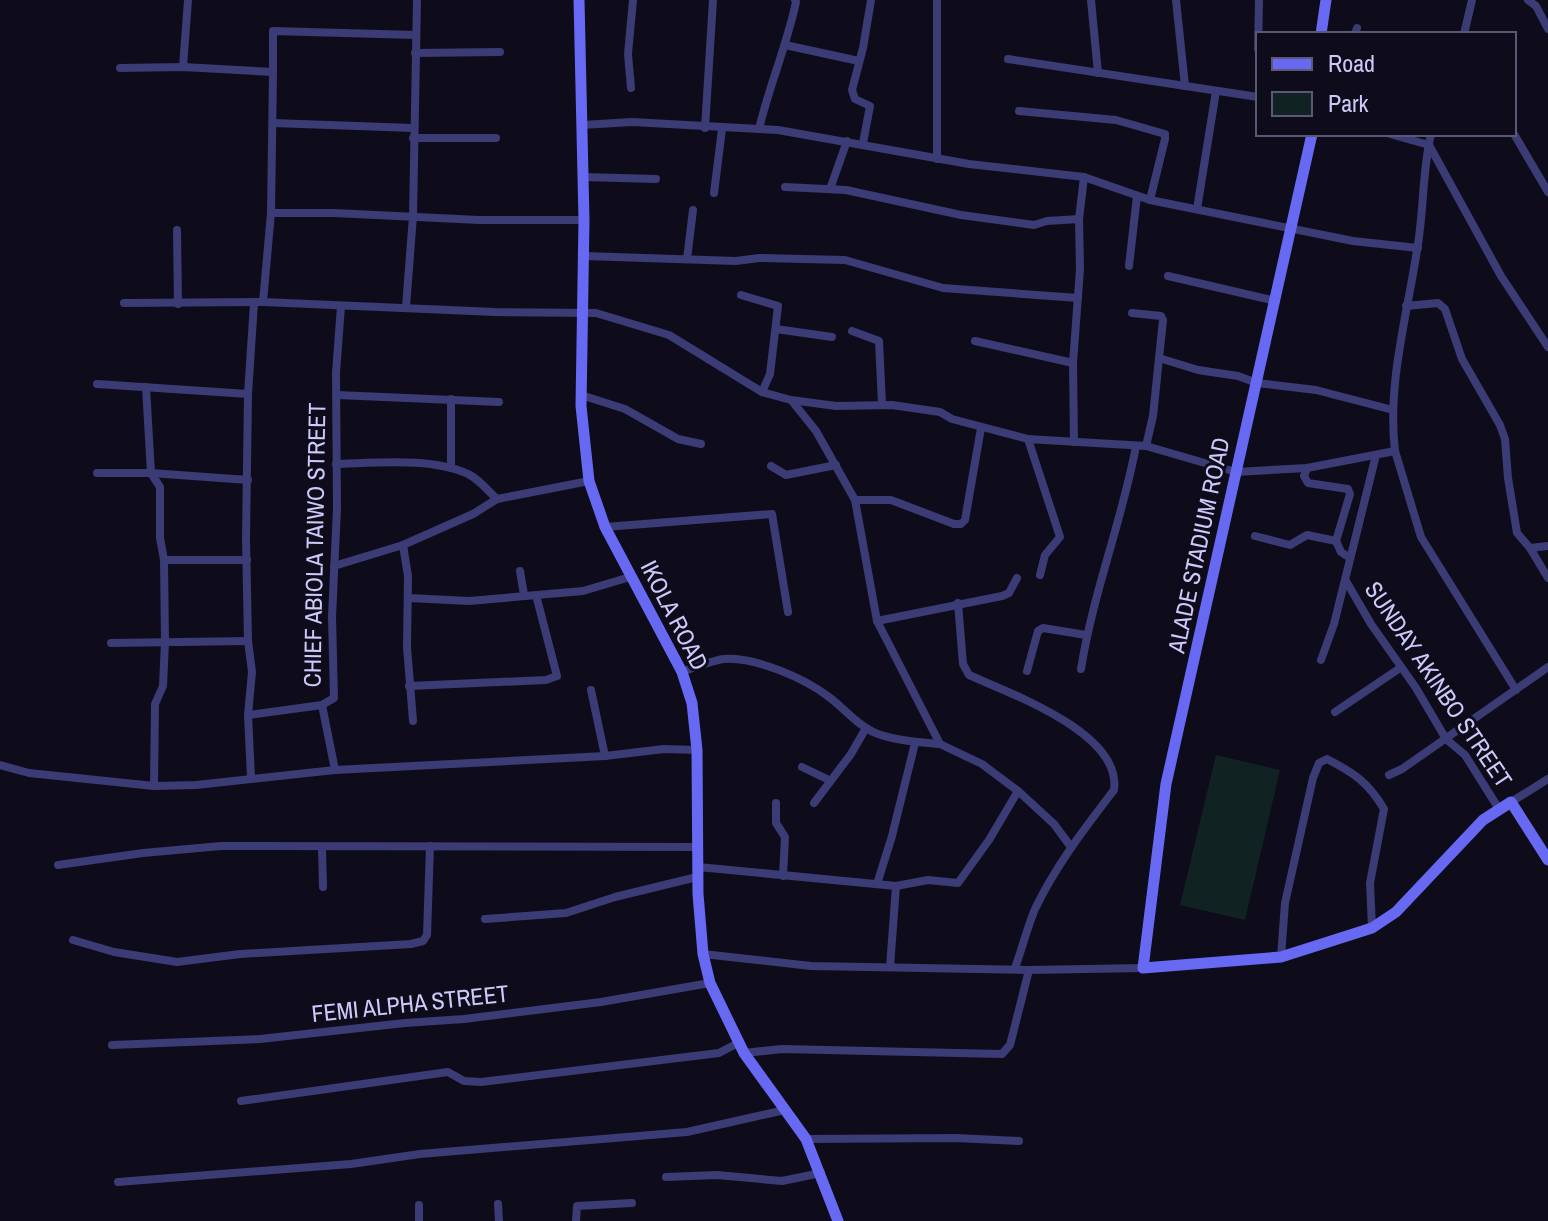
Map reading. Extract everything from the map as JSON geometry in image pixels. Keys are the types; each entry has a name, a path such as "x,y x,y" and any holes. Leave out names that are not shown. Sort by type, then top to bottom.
{"street":[{"path":"183,67 188,0"},
{"path":"406,307 413,216 417,0"},
{"name":"IKOLA ROAD","path":"579,0 584,220 581,395 589,481 605,527 682,672 692,703 697,750 697,847 703,954 710,983 741,1048 806,1139 838,1221"},
{"path":"631,88 628,54 633,0"},
{"path":"705,128 713,0"},
{"path":"759,129 785,45 795,0"},
{"path":"863,143 870,106 852,96 871,0"},
{"path":"937,0 937,159"},
{"path":"1091,0 1098,73"},
{"path":"1176,0 1185,86"},
{"path":"1258,32 1259,0"},
{"path":"1321,32 1326,0"},
{"path":"1464,32 1472,0"},
{"path":"1528,0 1536,6 1548,29"},
{"path":"251,778 248,715 252,672 248,641 248,394 271,213 273,31 416,35"},
{"path":"785,45 859,61"},
{"path":"415,53 500,52"},
{"path":"1008,59 1256,97"},
{"path":"120,68 183,67 273,72"},
{"path":"1197,209 1216,91"},
{"path":"1019,111 1116,120 1165,134 1150,200"},
{"path":"582,125 632,122 759,129 863,143 937,159 1084,177 1150,200 1353,241 1418,248"},
{"path":"273,123 496,138"},
{"path":"714,193 722,129"},
{"name":"ALADE STADIUM ROAD","path":"1143,968 1166,784 1312,136"},
{"path":"1397,136 1429,145 1501,276 1548,347"},
{"path":"1431,136 1418,248 1406,306 1393,410 1395,451 1421,537 1516,690"},
{"path":"1515,136 1548,192"},
{"path":"830,189 847,141"},
{"path":"583,177 656,179"},
{"path":"1074,442 1073,363 1079,219 1084,177"},
{"path":"785,187 867,194 961,215 1034,225 1079,219"},
{"path":"1129,266 1137,196"},
{"path":"687,259 693,210"},
{"path":"271,213 584,220"},
{"path":"177,230 178,304"},
{"path":"584,256 845,260 943,288 1078,298"},
{"path":"1168,276 1276,301"},
{"path":"741,295 777,304 770,374 762,392"},
{"path":"124,303 259,303 596,313 669,335 762,392 791,400 836,406 882,404 940,412 981,428 1028,439 1146,446 1236,472 1307,468 1395,451"},
{"path":"1406,306 1438,303 1445,309 1462,359 1503,432 1517,533 1548,578"},
{"name":"CHIEF ABIOLA TAIWO STREET","path":"248,715 322,705 334,698 332,617 341,306"},
{"path":"1132,313 1163,318 1153,416 1146,446"},
{"path":"776,329 832,337"},
{"path":"852,331 879,341 882,404"},
{"path":"975,341 1073,363"},
{"path":"1159,358 1198,370 1238,376 1257,383 1316,390 1393,410"},
{"path":"97,384 248,394"},
{"path":"146,387 151,473 160,487 160,538 164,560 165,642 163,686 155,704 154,786"},
{"path":"337,395 499,402"},
{"path":"581,395 625,409 678,439 701,444"},
{"path":"451,399 451,468"},
{"path":"791,400 816,431 855,500 877,621 940,744"},
{"path":"855,500 891,500 934,518 961,524 965,520 981,428"},
{"path":"1028,439 1060,537 1045,555 1040,575"},
{"path":"1081,669 1086,635 1136,446"},
{"path":"1321,660 1346,581 1376,455"},
{"path":"336,464 400,463 451,468 472,475 497,499"},
{"path":"771,466 789,475 836,465"},
{"path":"1307,468 1304,476 1308,483 1348,489 1350,494 1336,541 1341,552 1350,558"},
{"path":"97,473 151,473 248,480"},
{"path":"334,566 403,545 473,514 497,499 589,481"},
{"path":"605,527 772,514 788,612"},
{"path":"1255,536 1290,545 1307,535 1336,541"},
{"path":"403,545 409,598 407,647 413,721"},
{"path":"1530,548 1548,546"},
{"path":"164,560 247,560"},
{"path":"520,571 524,595"},
{"path":"409,598 469,601 583,591 630,577"},
{"path":"877,621 1009,593 1017,578"},
{"name":"SUNDAY AKINBO STREET","path":"1346,581 1446,739 1465,755 1499,809"},
{"path":"409,686 546,680 557,676 536,595"},
{"path":"958,603 963,664 969,675 1045,708 1099,746 1116,780 1114,790 1071,847 1034,912 1015,968"},
{"path":"1027,671 1038,631 1043,628 1086,635"},
{"path":"111,643 248,641"},
{"path":"682,672 723,659 740,659 783,672 824,693 879,735 915,743 940,744 982,764 1054,824 1071,847"},
{"path":"1389,775 1548,667"},
{"path":"1335,712 1400,668"},
{"path":"591,690 605,756"},
{"path":"322,705 335,770"},
{"path":"814,803 851,754 866,728"},
{"path":"877,884 915,743"},
{"path":"0,765 29,773 154,786 335,770 605,756 664,749 697,750"},
{"path":"1281,957 1285,903 1313,778 1319,763 1327,759 1362,779 1384,809 1370,883 1372,928"},
{"path":"802,767 829,780"},
{"path":"703,954 811,966 1029,970 1143,968 1281,957 1372,928 1396,912 1483,820 1548,779"},
{"path":"485,919 566,913 698,872 896,886 928,880 955,884 960,882 1018,791"},
{"path":"1511,802 1548,860"},
{"path":"776,803 776,823 785,837 783,876"},
{"path":"73,940 114,952 177,962 240,954 320,951 423,941 427,935 430,846"},
{"path":"58,865 208,847 697,847"},
{"path":"322,848 323,887"},
{"path":"890,967 896,886"},
{"path":"241,1101 448,1072 464,1081 502,1080 741,1048 1002,1054 1010,1045 1029,970"},
{"name":"FEMI ALPHA STREET","path":"112,1045 260,1039 464,1019 601,1002 710,983"},
{"path":"118,1182 324,1167 420,1154 687,1132 785,1110"},
{"path":"806,1139 956,1138 1019,1141"},
{"path":"666,1177 717,1175 782,1181 821,1173"},
{"path":"576,1221 577,1206 632,1203"},
{"path":"498,1204 499,1221"},
{"path":"419,1205 419,1221"}],"green space":[{"path":"1216,755 1280,770 1245,920 1180,905"}]}
